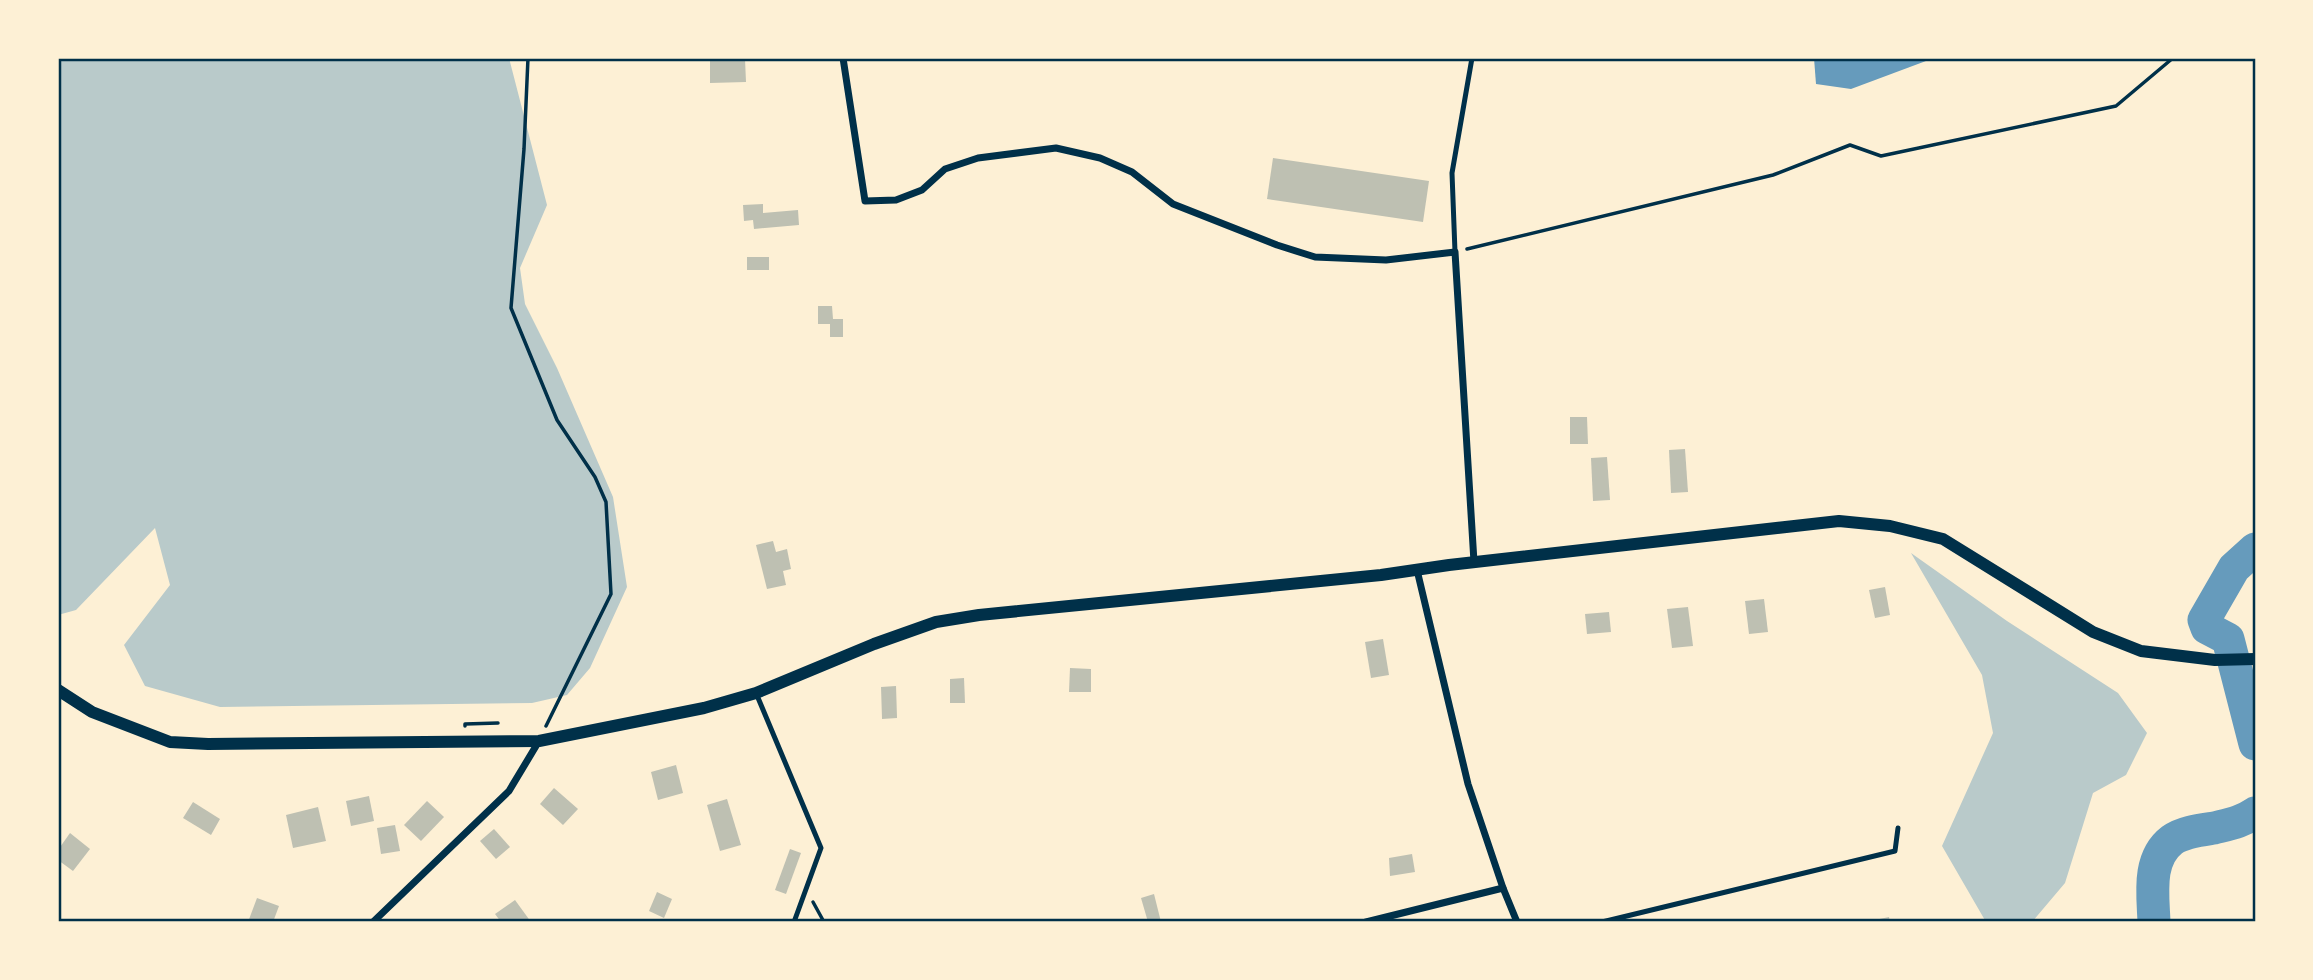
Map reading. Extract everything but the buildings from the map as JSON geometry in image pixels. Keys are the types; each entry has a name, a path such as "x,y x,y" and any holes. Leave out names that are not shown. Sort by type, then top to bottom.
{"street":[{"path":"843,58 865,201 896,200 922,190 945,169 978,158 1056,148 1100,158 1132,172 1173,204 1315,257 1386,260 1455,252 1474,562"},
{"path":"58,690 92,712 170,742 208,744 539,741 704,708 756,693 874,644 947,620 1323,581 1839,521 1890,526 1943,539 2093,632 2141,651 2215,660 2255,659"},
{"path":"1417,570 1468,785 1517,922"},
{"path":"373,922 509,792 539,741"},
{"path":"1366,922 1503,888"}],"lane":[{"path":"1455,252 1452,173 1472,58"},
{"path":"756,693 821,848 794,922"},
{"path":"1601,922 1895,851 1898,828"}],"path":[{"path":"528,58 524,149 511,308 557,420 594,477 606,502 611,594 539,741"},
{"path":"1455,252 1518,239 1773,174 1850,145 1881,156 2116,106 2173,58"},
{"path":"806,889 824,922"}],"shaded area":[{"path":"58,58 509,58 547,205 520,268 525,304 557,368 613,497 627,587 590,668 567,695 532,703 220,707 145,686 124,645 170,585 155,528 76,610 58,615"},
{"path":"1911,553 2007,621 2118,693 2147,733 2126,775 2093,793 2065,883 2032,922 1986,922 1942,846 1993,733 1982,675"}],"water":[{"path":"1814,58 1934,58 1851,89 1816,84"}],"waterway":[{"path":"2255,549 2234,568 2204,620 2207,628 2228,639 2255,744"},
{"path":"2154,922 2153,878 2158,857 2164,848 2181,835 2236,822 2255,813"}]}
